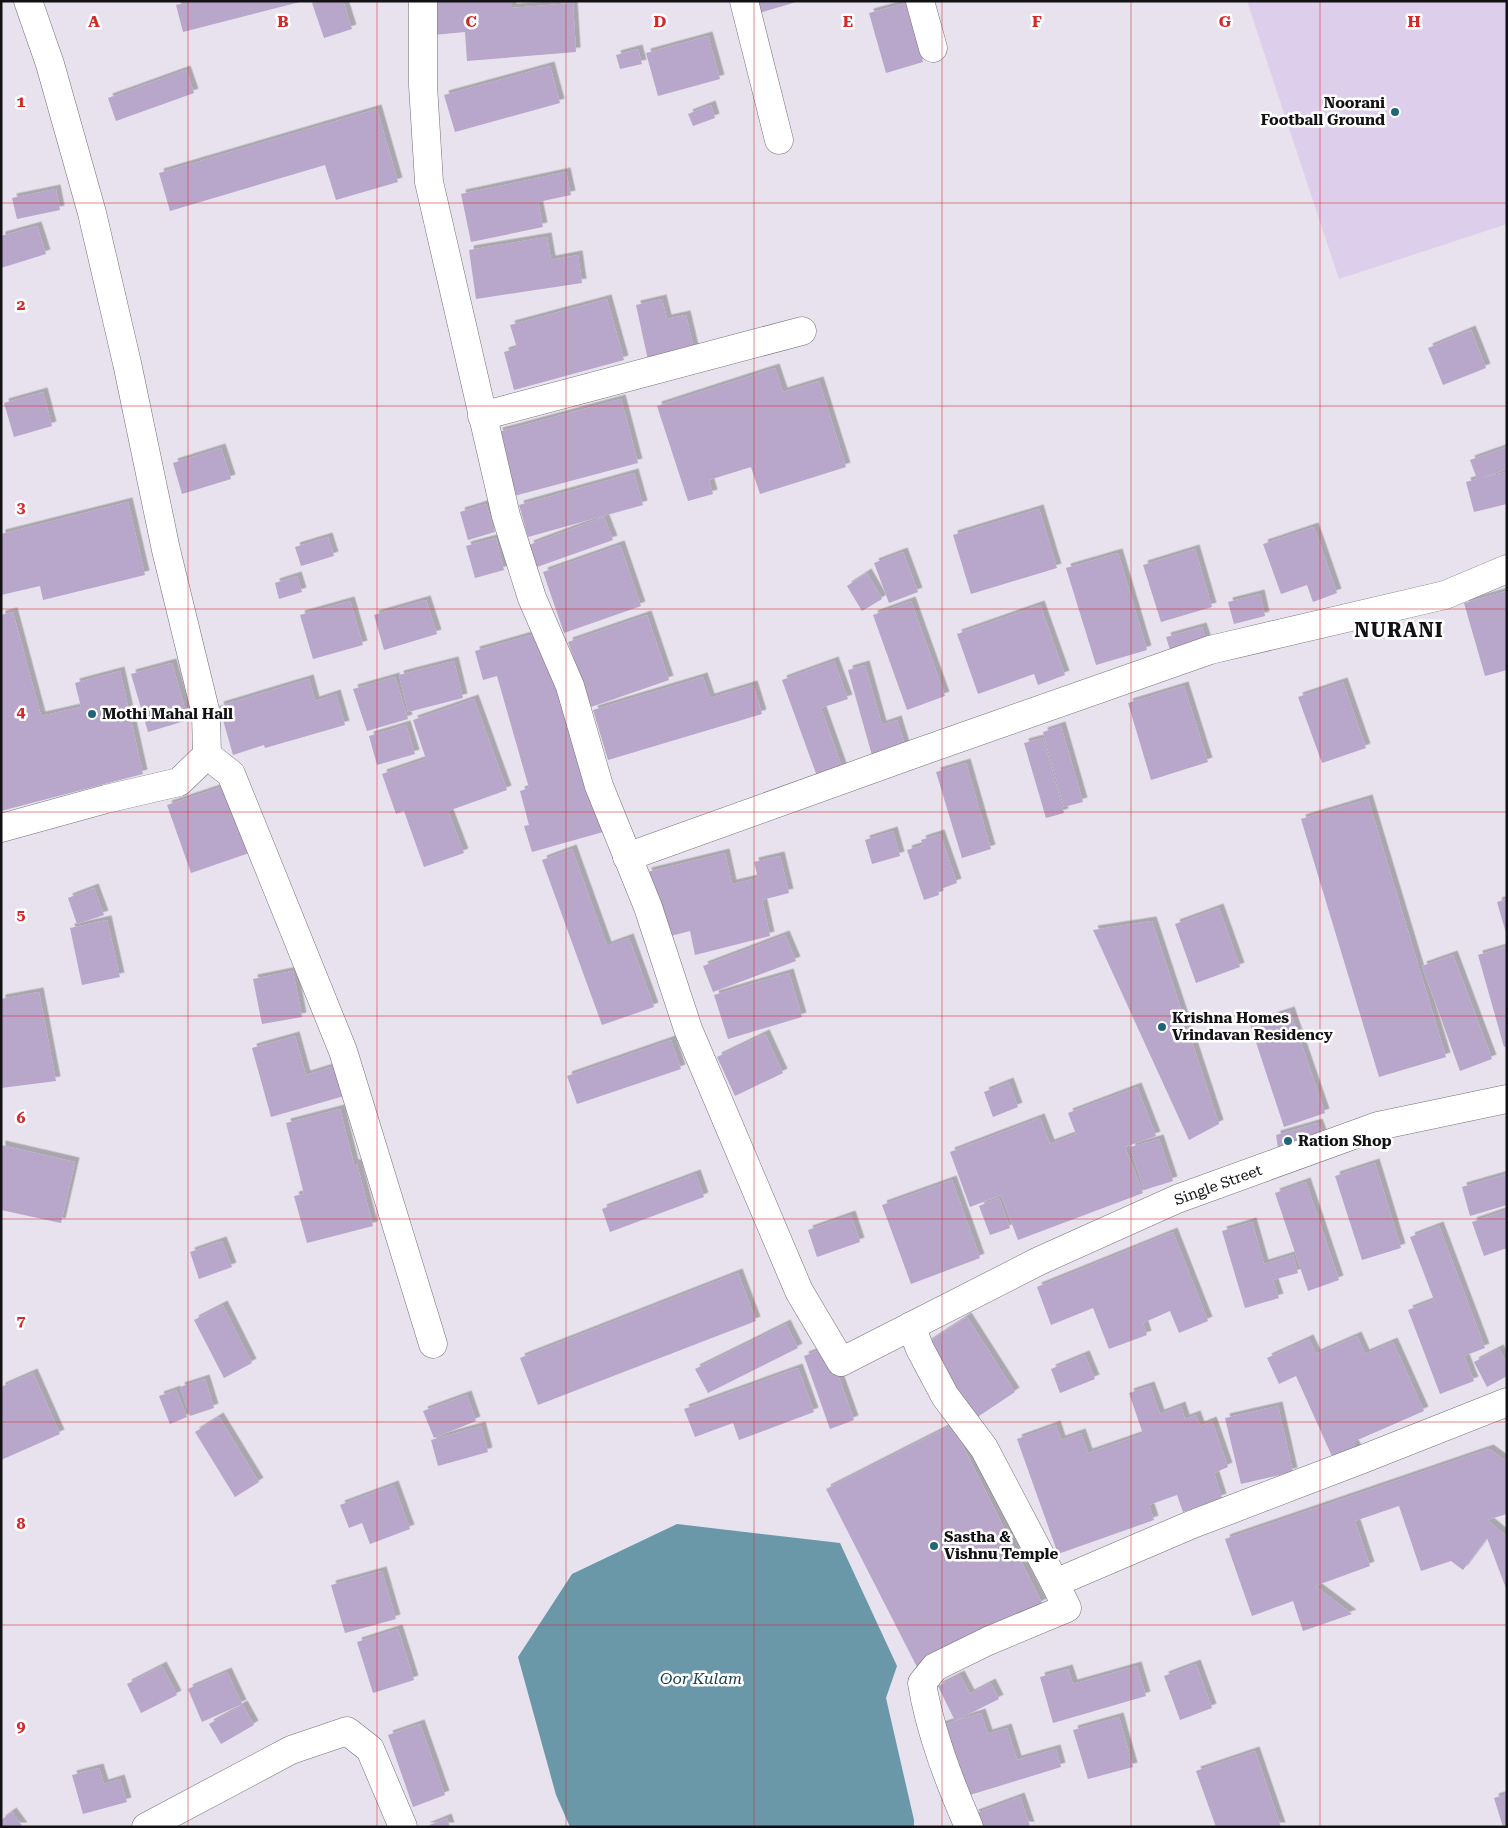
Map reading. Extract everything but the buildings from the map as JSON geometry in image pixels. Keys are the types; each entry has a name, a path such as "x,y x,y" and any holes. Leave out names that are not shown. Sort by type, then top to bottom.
{"street":[{"path":"1,828 106,799 179,782 207,755 206,714 166,550 127,363 92,213 50,64 28,1"},
{"path":"423,1 423,85 430,182 482,416 506,516 532,598 570,686 599,786 627,857 1210,650 1445,595 1507,569"},
{"path":"744,1 779,140"},
{"path":"920,1 934,48"},
{"path":"482,416 802,331"},
{"path":"207,755 231,774 342,1051 433,1344"},
{"name":"Single Street","path":"627,857 648,907 688,1029 799,1291 841,1362 1040,1261 1177,1199 1378,1126 1507,1099"},
{"path":"911,1326 920,1349 945,1396 984,1448 1067,1608 988,1641 935,1667 922,1683 927,1713 958,1802 969,1827"},
{"path":"1055,1583 1193,1524 1362,1460 1507,1402"},
{"path":"146,1827 291,1750 347,1731 370,1749 403,1827"}],"shaded area":[{"name":"Noorani Football Ground","path":"1247,1 1507,1 1507,224 1339,279"}],"water":[{"name":"Oor Kulam","path":"677,1524 840,1543 897,1666 886,1698 914,1827 570,1827 556,1795 518,1657 572,1574"}],"place":[{"name":"Noorani Football Ground","path":"1395,112"},
{"name":"Mothi Mahal Hall","path":"92,714"},
{"name":"Krishna Homes Vrindavan Residency","path":"1162,1027"},
{"name":"Ration Shop","path":"1288,1141"},
{"name":"Sastha & Vishnu Temple","path":"934,1546"}],"district":[{"name":"NURANI","path":"1399,630"}]}
